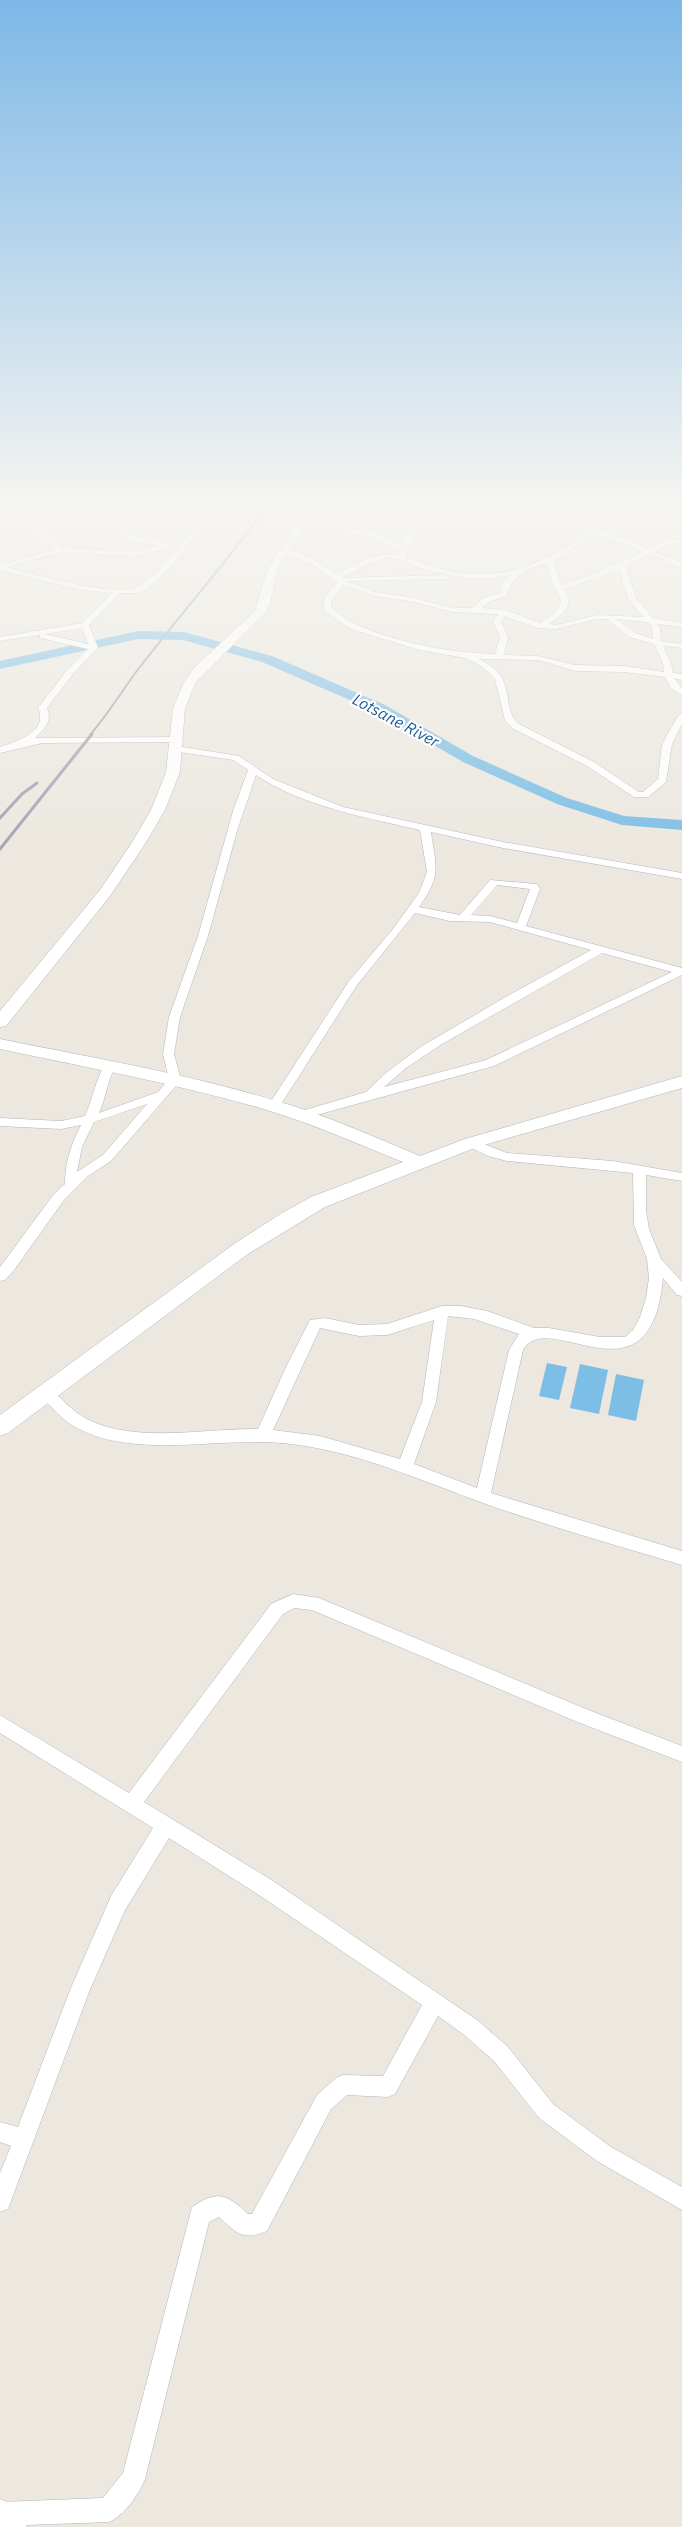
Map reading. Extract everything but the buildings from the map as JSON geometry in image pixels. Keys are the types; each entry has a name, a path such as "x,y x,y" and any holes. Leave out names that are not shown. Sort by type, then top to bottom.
{"street":[{"path":"0,639 85,625 89,621"},
{"path":"0,1022 105,893 138,844 158,810 170,780 177,745 179,708 184,693 199,670 251,621"},
{"path":"342,621 370,633 406,644 467,656 538,658 578,668 607,668 682,677"},
{"path":"497,621 504,637 499,656"},
{"path":"527,621 541,626 556,627 578,621"},
{"path":"541,626 548,621"},
{"path":"613,621 626,632 657,642 682,646"},
{"path":"651,621 656,627 657,642 667,663 669,676 673,685 682,693"},
{"path":"662,621 682,625"},
{"path":"85,625 93,648"},
{"path":"33,634 93,648"},
{"path":"26,742 44,724 45,714 42,708 56,694 70,672 93,648"},
{"path":"467,656 491,669 495,674 503,691 508,720 511,723 520,730 576,755 638,795 645,795 663,780 667,744 682,716"},
{"path":"0,750 26,742 74,739 177,745 229,756 270,781 320,803 503,845 682,876"},
{"path":"175,1080 169,1063 169,1045 178,1000 203,937 242,795 253,770"},
{"path":"274,1106 353,983 414,909 424,893 432,872 425,828"},
{"path":"463,918 494,882 533,886 535,889 521,926"},
{"path":"414,909 450,918 490,919 521,926 682,971"},
{"path":"370,1095 390,1074 424,1050 601,949"},
{"path":"302,1115 490,1063 682,971"},
{"path":"0,1044 175,1080 274,1106 421,1163"},
{"path":"71,1186 71,1170 76,1148 98,1102 103,1078 109,1067"},
{"path":"0,1276 59,1197 107,1158 175,1080"},
{"path":"3,1420 46,1393 241,1249 318,1202 471,1143 682,1082"},
{"path":"0,1122 61,1125 88,1119 163,1094"},
{"path":"374,1143 385,1160 381,1179"},
{"path":"471,1143 507,1157 580,1162 682,1177"},
{"path":"264,1435 315,1324 324,1323 355,1330 390,1330 407,1326 442,1311 452,1310 503,1321 533,1334 604,1343 627,1343 637,1336 657,1286 654,1260 641,1224 639,1169"},
{"path":"654,1260 682,1291"},
{"path":"405,1467 429,1402 442,1311"},
{"path":"483,1496 516,1350 522,1339 533,1334"},
{"path":"46,1393 79,1423 99,1432 148,1437 264,1435 308,1441 366,1454 483,1496 682,1558"},
{"path":"131,1805 277,1609 293,1601 313,1604 334,1612 586,1717 682,1754"},
{"path":"0,1723 263,1886 435,2002 470,2027 501,2054 546,2111 604,2154 682,2199"},
{"path":"0,2201 80,1990 118,1903 166,1825"},
{"path":"0,2515 109,2510 134,2479 200,2215 210,2208 222,2206 245,2226 259,2223 324,2102 343,2085 388,2087 435,2002"},
{"path":"0,2132 24,2139"},
{"path":"0,2515 9,2527"}],"water":[{"path":"547,1363 567,1367 559,1400 539,1396"},
{"path":"580,1364 608,1370 599,1414 570,1408"},
{"path":"616,1374 644,1380 636,1421 608,1415"}],"waterway":[{"name":"Lotsane River","path":"0,665 138,635 184,636 267,659 380,708 468,759 562,801 622,820 682,825"}],"railway":[{"path":"90,735 177,621"},
{"path":"0,849 92,734"},
{"path":"0,818 22,794 37,783"}]}
